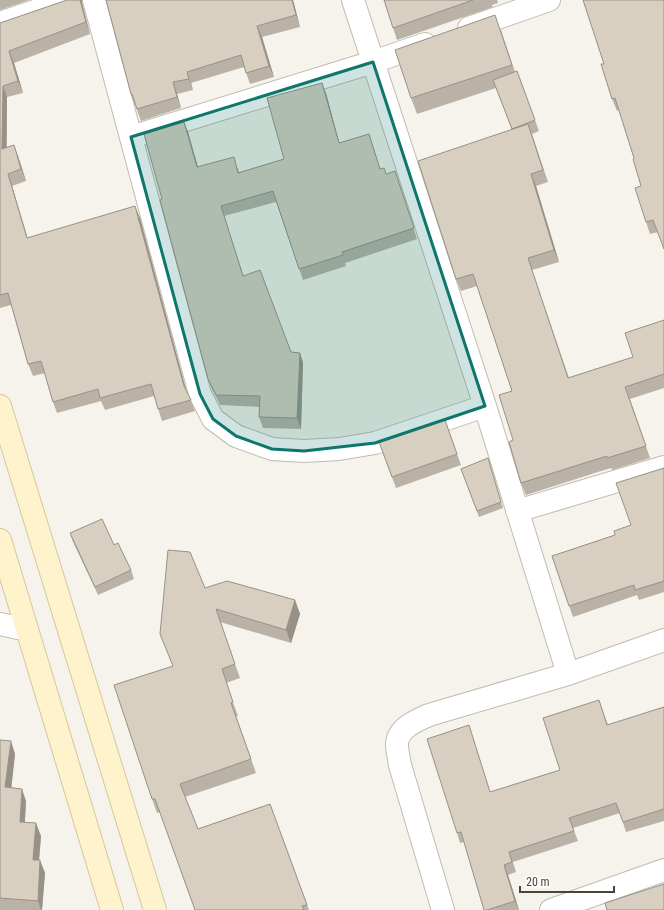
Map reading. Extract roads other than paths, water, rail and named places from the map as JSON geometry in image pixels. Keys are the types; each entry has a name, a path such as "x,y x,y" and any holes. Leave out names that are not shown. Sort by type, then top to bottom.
{"main road":[{"path":"0,406 156,910"},
{"path":"0,540 112,910"}],"street":[{"path":"0,23 67,0"},
{"path":"94,0 200,394 212,419 236,436 272,449 304,451 339,449 375,443 486,406"},
{"path":"353,0 486,406 568,674"},
{"path":"131,137 373,62 549,0"},
{"path":"517,511 664,467"},
{"path":"0,624 27,630"},
{"path":"443,910 400,764 397,743 401,733 409,724 429,715 568,674 664,640"},
{"path":"551,910 664,870"}]}
